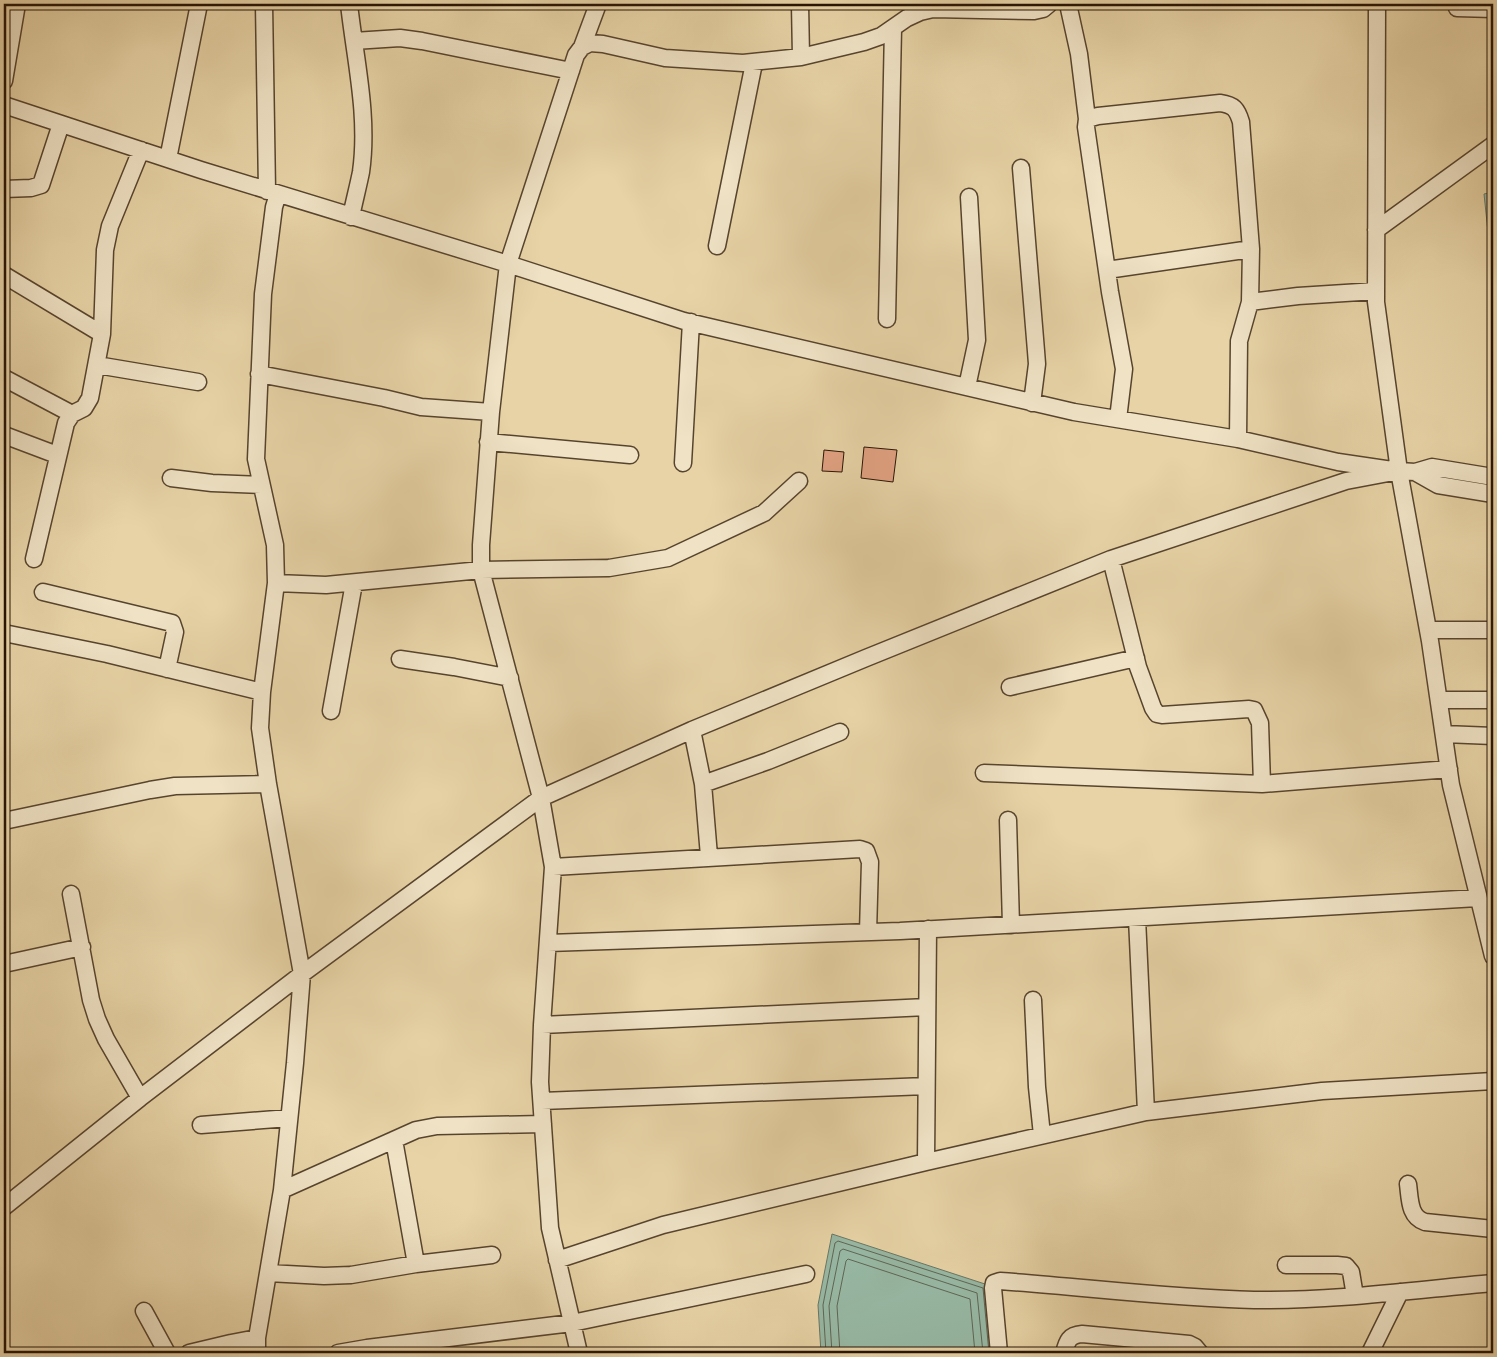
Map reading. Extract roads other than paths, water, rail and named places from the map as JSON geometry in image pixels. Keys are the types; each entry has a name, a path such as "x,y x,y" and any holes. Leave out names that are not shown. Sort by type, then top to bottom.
{"street":[{"path":"4,81 17,4"},
{"path":"168,159 199,4"},
{"path":"188,1353 231,1343 257,1346 282,1190 302,974 268,784 260,728 262,692 276,583 274,545 256,459 263,294 274,207 264,4"},
{"path":"349,4 362,103 361,171 352,217"},
{"path":"579,1353 550,1228 543,1124 542,1025 553,867 541,798 481,570 481,545 488,442 508,264 576,55 582,47 598,4"},
{"path":"800,4 801,57"},
{"path":"582,47 590,43 603,44 666,58 754,63 801,57 864,42 881,36 907,18 933,9 1034,11 1049,4"},
{"path":"1068,4 1079,54 1087,119 1086,127 1124,369 1118,419"},
{"path":"1377,4 1376,302 1399,471 1428,630 1449,769 1493,956"},
{"path":"1457,8 1493,9"},
{"path":"887,319 893,28"},
{"path":"354,41 400,38 422,41 571,71"},
{"path":"717,246 754,63"},
{"path":"1087,119 1098,116 1220,103 1232,104 1238,110 1241,122 1251,249 1250,302 1239,340 1238,439"},
{"path":"4,105 272,192 691,322 1074,412 1238,439 1338,462 1415,472 1432,467 1493,477"},
{"path":"4,189 37,188 41,185 60,124"},
{"path":"1376,230 1493,145"},
{"path":"34,559 66,423 72,414 84,408 90,398 102,334 104,250 110,226 141,150"},
{"path":"1021,168 1037,364 1032,403"},
{"path":"967,387 977,340 969,197"},
{"path":"1107,270 1251,249"},
{"path":"4,275 102,334"},
{"path":"1250,302 1298,296 1376,291"},
{"path":"683,463 691,322"},
{"path":"97,365 198,382"},
{"path":"259,374 421,407 491,412"},
{"path":"4,378 72,414"},
{"path":"4,435 57,455"},
{"path":"488,442 630,456"},
{"path":"4,1207 140,1098 302,974 541,798 692,730 1111,559 1346,481 1399,471"},
{"path":"1415,472 1438,485 1493,494"},
{"path":"170,478 212,484 261,485"},
{"path":"276,583 326,586 481,570 609,568 668,558 764,513 799,481"},
{"path":"1111,559 1136,658 1149,700 1157,714 1171,715 1254,710 1260,723 1262,784"},
{"path":"331,711 354,583"},
{"path":"43,592 172,622 175,632 167,669"},
{"path":"1428,630 1493,630"},
{"path":"4,633 107,654 262,692"},
{"path":"1010,687 1136,658"},
{"path":"400,659 510,678"},
{"path":"1439,700 1493,700"},
{"path":"692,730 702,784 709,856"},
{"path":"702,784 768,761 840,732"},
{"path":"1444,734 1493,736"},
{"path":"984,773 1262,784 1449,769"},
{"path":"4,821 175,786 268,784"},
{"path":"1008,820 1011,925"},
{"path":"553,867 709,856 860,849 866,851 870,862 868,932"},
{"path":"71,894 91,1000 97,1019 106,1039 140,1098"},
{"path":"548,943 868,932 1478,898"},
{"path":"1137,918 1146,1112"},
{"path":"926,1162 928,929"},
{"path":"4,964 82,947"},
{"path":"1033,1000 1037,1087 1042,1135"},
{"path":"542,1025 927,1007"},
{"path":"557,1260 663,1225 1146,1112 1322,1090 1493,1081"},
{"path":"542,1100 926,1086"},
{"path":"201,1125 289,1118"},
{"path":"282,1190 416,1130 437,1126 543,1124"},
{"path":"394,1140 416,1264"},
{"path":"1408,1184 1411,1209 1418,1220 1463,1227 1493,1229"},
{"path":"268,1273 337,1276 492,1255"},
{"path":"1286,1265 1346,1266 1351,1272 1355,1296"},
{"path":"338,1353 572,1323 806,1274"},
{"path":"999,1353 993,1288 994,1283 1000,1281 1176,1296 1253,1300 1318,1300 1493,1283"},
{"path":"1370,1353 1400,1292"},
{"path":"144,1311 167,1353"},
{"path":"1064,1353 1067,1341 1071,1336 1082,1334 1189,1344 1200,1353"}],"water":[{"path":"1493,192 1493,279 1484,194"},
{"path":"832,1234 988,1285 994,1353 821,1353 818,1305"}]}
